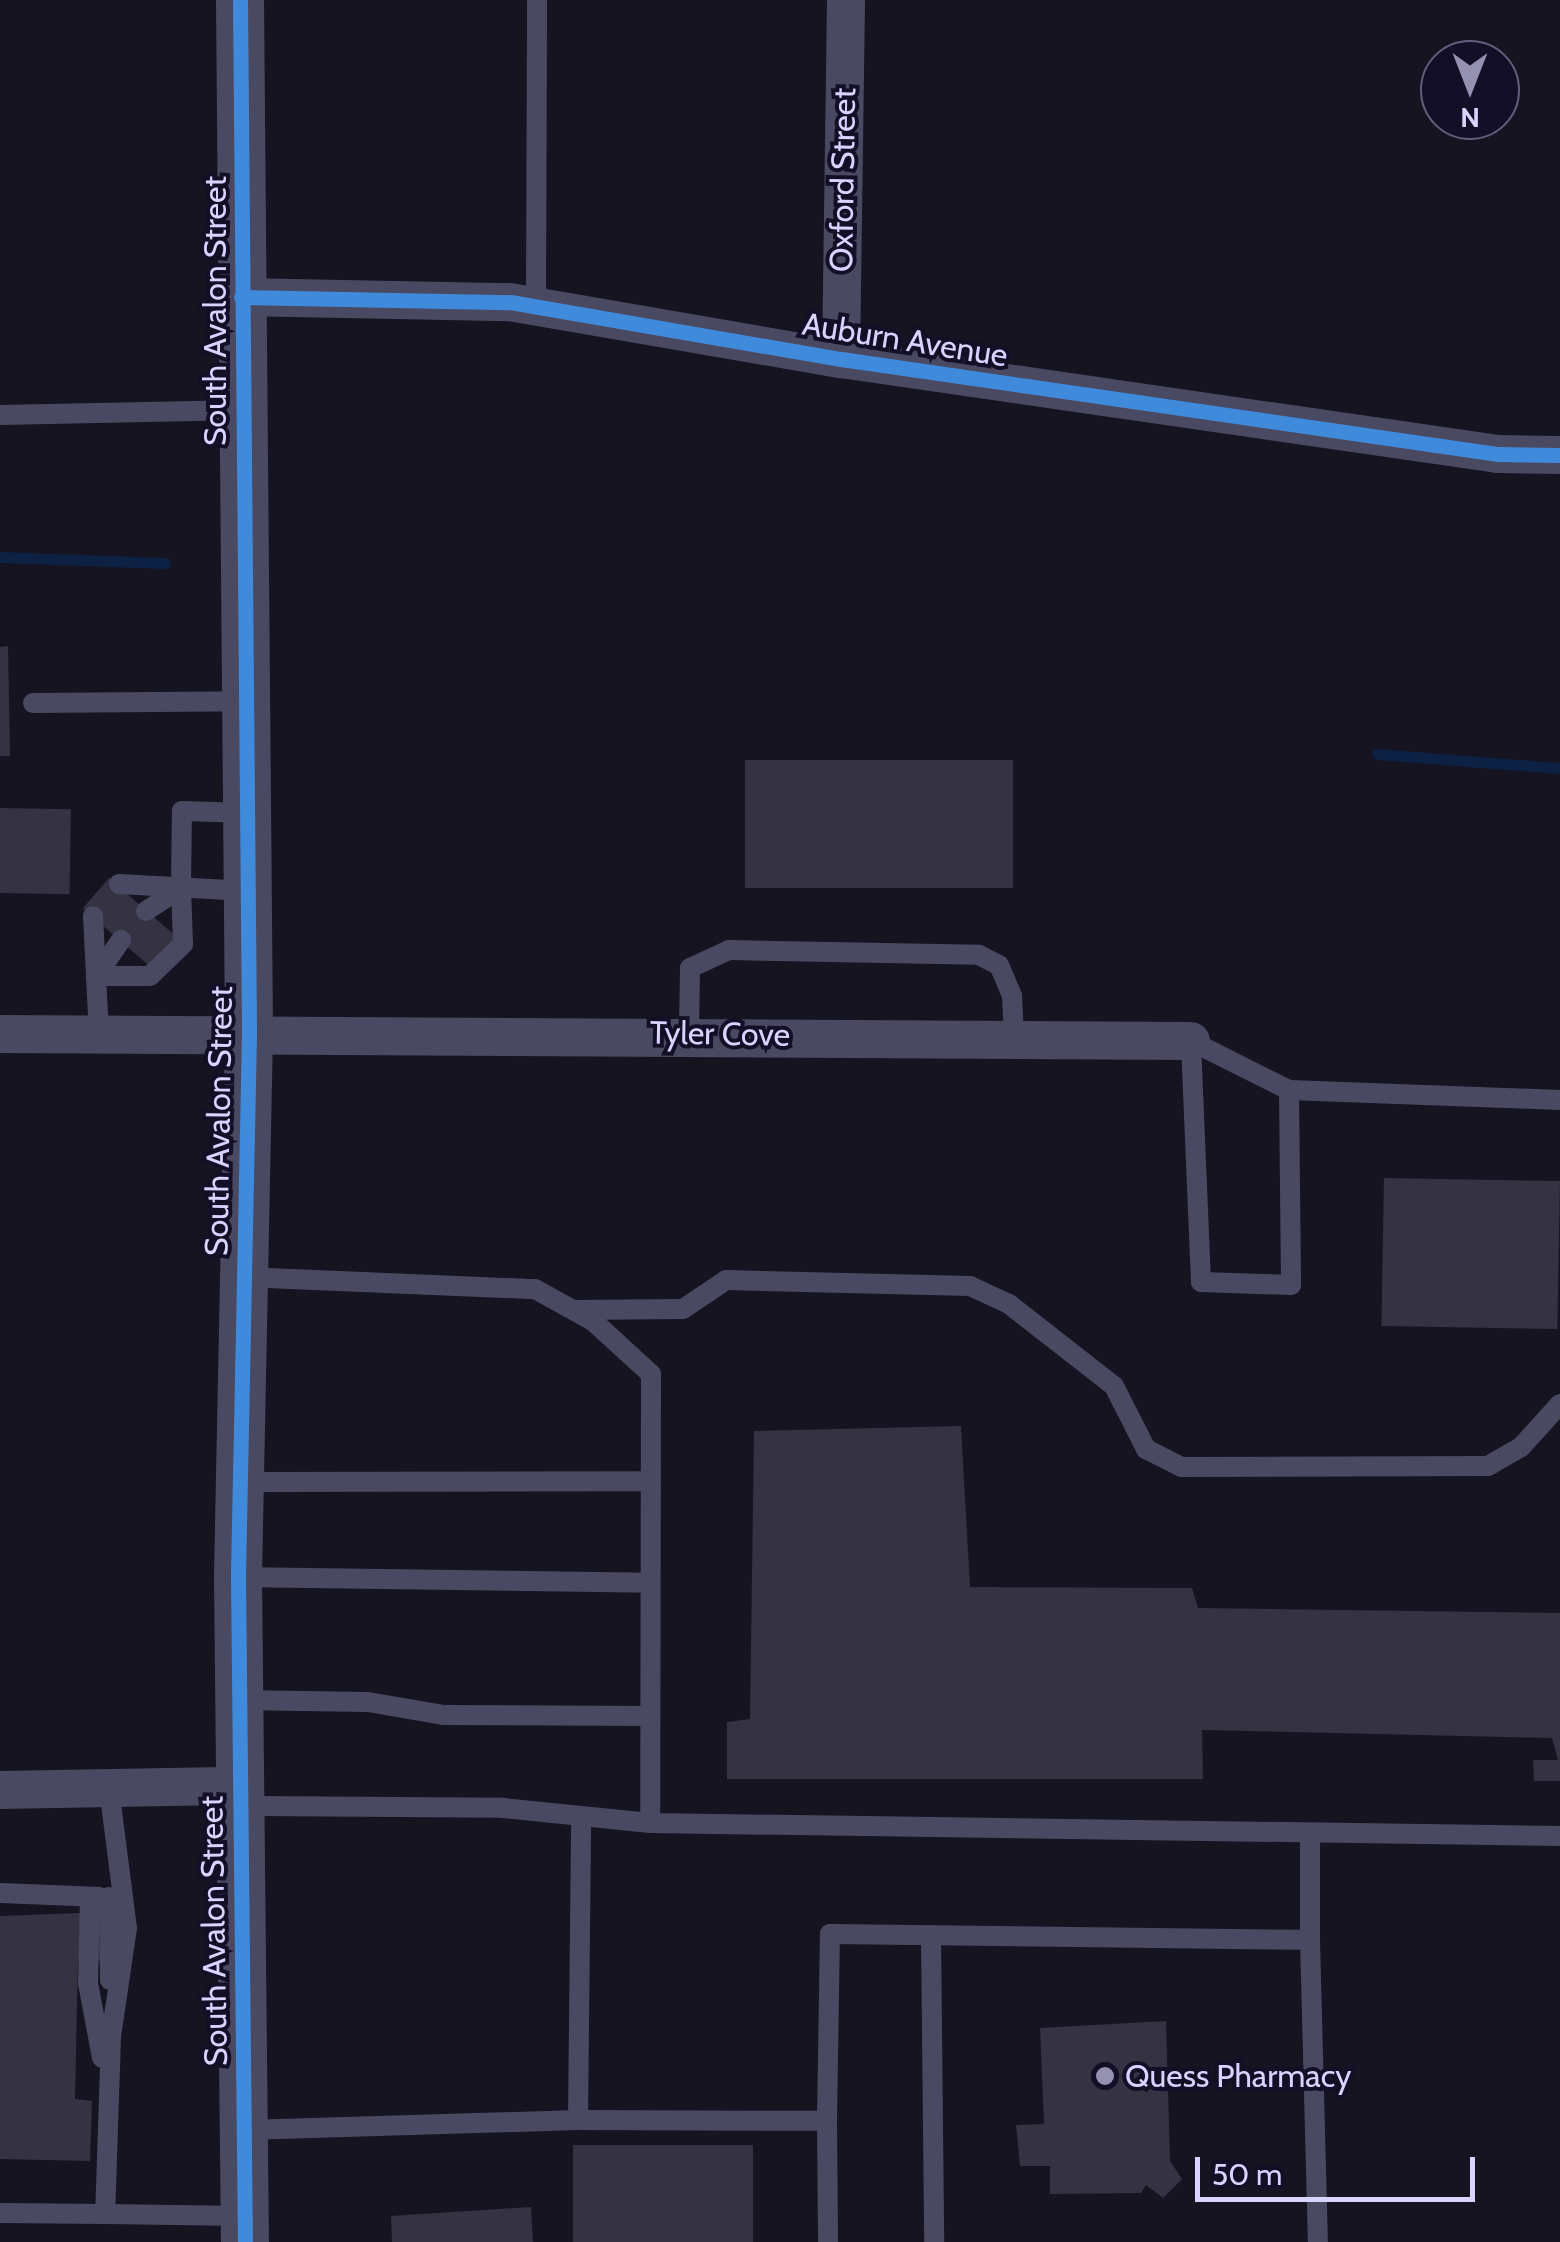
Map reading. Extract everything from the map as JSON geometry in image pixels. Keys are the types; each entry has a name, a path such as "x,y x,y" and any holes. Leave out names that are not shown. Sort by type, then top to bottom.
{"street":[{"name":"South Avalon Street","path":"240,0 250,1032 238,1577 245,2229"},
{"name":"Oxford Street","path":"841,359 846,0"},
{"name":"Auburn Avenue","path":"241,297 536,306 841,359 1498,454 1560,456"},
{"name":"Tyler Cove","path":"0,1034 689,1033 1191,1041"},
{"path":"0,1790 109,1788 240,1796"}],"lane":[{"path":"536,306 537,0"},
{"path":"0,415 243,410"},
{"path":"33,703 246,701"},
{"path":"96,976 150,976 183,944 182,810 247,813"},
{"path":"119,884 247,891"},
{"path":"146,910 181,888"},
{"path":"93,916 99,1035"},
{"path":"96,976 121,940"},
{"path":"689,1033 690,968 729,950 748,950 979,955 999,965 1012,996 1014,1038"},
{"path":"1289,1090 1291,1285 1201,1282 1191,1041 1289,1090 1560,1100"},
{"path":"244,1276 535,1289 574,1310 650,1374 650,1824"},
{"path":"574,1310 683,1309 726,1280 970,1286 1009,1304 1114,1386 1146,1449 1182,1467 1488,1466 1522,1447 1560,1404"},
{"path":"240,1482 650,1481"},
{"path":"238,1577 650,1583"},
{"path":"240,1700 368,1702 443,1715 650,1716"},
{"path":"105,2214 110,2036 109,1788"},
{"path":"240,1796 581,1816 650,1824 1560,1836"},
{"path":"578,2120 581,1816"},
{"path":"1310,1833 1318,2242"},
{"path":"0,1894 107,1897"},
{"path":"107,1897 119,1996 110,2036"},
{"path":"107,1897 88,1982 109,2084"},
{"path":"828,2242 830,1934 1310,1940"},
{"path":"931,1935 934,2242"},
{"path":"243,2130 578,2120 827,2121"},
{"path":"0,2212 105,2214 245,2229"}],"building":[{"path":"8,646 10,756 0,756 0,647"},
{"path":"745,760 1013,760 1013,888 745,888"},
{"path":"0,808 71,809 70,894 0,893"},
{"path":"109,878 176,936 150,967 83,908"},
{"path":"1384,1178 1560,1181 1557,1329 1381,1326"},
{"path":"961,1426 970,1587 1192,1588 1198,1608 1560,1613 1560,1781 1534,1781 1533,1760 1558,1760 1552,1738 1202,1730 1203,1779 727,1779 727,1722 750,1719 754,1431"},
{"path":"108,1914 108,1961 78,1961 75,2099 92,2101 90,2161 0,2159 0,1916"},
{"name":"Quess Pharmacy","path":"1166,2021 1170,2161 1182,2179 1163,2198 1146,2185 1141,2193 1050,2194 1050,2166 1020,2166 1016,2125 1044,2124 1040,2028"},
{"path":"573,2145 753,2145 753,2242 573,2242"},
{"path":"531,2207 533,2242 392,2242 391,2216"}],"waterway":[{"path":"0,557 165,563"},
{"path":"1377,754 1560,768"}],"cycle path":[{"path":"240,0 249,1032 238,1577 245,2242"},
{"path":"241,297 510,302 841,359 1498,454 1560,455"}],"place":[{"name":"Quess Pharmacy","path":"1105,2076"}]}
